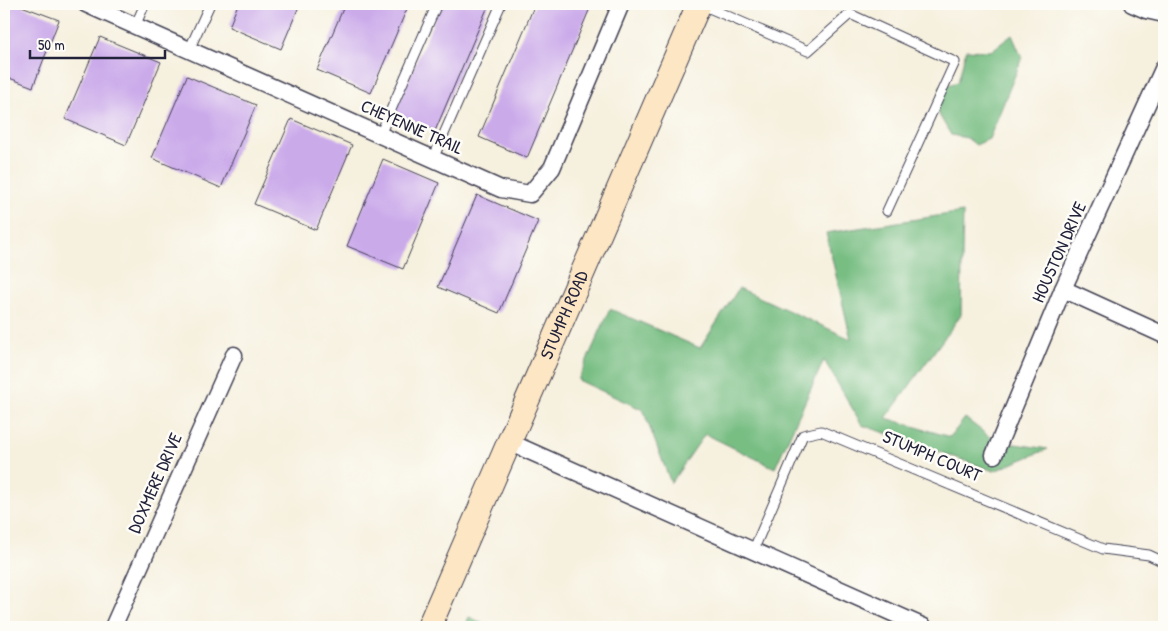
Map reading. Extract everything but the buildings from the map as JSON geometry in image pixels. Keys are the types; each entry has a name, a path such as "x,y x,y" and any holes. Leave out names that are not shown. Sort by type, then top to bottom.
{"main road":[{"name":"STUMPH ROAD","path":"429,627 699,4"}],"street":[{"name":"CHEYENNE TRAIL","path":"86,4 501,189 530,194 552,168 621,4"},
{"path":"1132,4 1146,10 1164,14"},
{"name":"HOUSTON DRIVE","path":"994,455 1063,290 1164,67"},
{"path":"1063,290 1164,335"},
{"name":"DOXMERE DRIVE","path":"113,627 234,355"},
{"path":"509,442 924,627"}],"lane":[{"path":"135,26 145,4"},
{"path":"189,50 210,4"},
{"path":"380,135 437,4"},
{"path":"433,159 501,4"},
{"path":"699,4 808,51 850,14 955,62 887,211"},
{"name":"STUMPH COURT","path":"753,551 803,435 821,431 1103,549 1149,555 1164,562"}],"green space":[{"path":"1012,35 1022,58 989,139 976,145 967,138 951,135 938,113 940,87 958,82 966,50 991,51"},
{"path":"963,212 961,315 886,418 950,437 965,418 995,441 1048,449 994,471 862,425 824,360 775,468 705,434 671,483 643,410 578,380 610,309 700,348 739,288 851,339 826,233"},
{"path":"469,617 493,627 465,627"}]}
